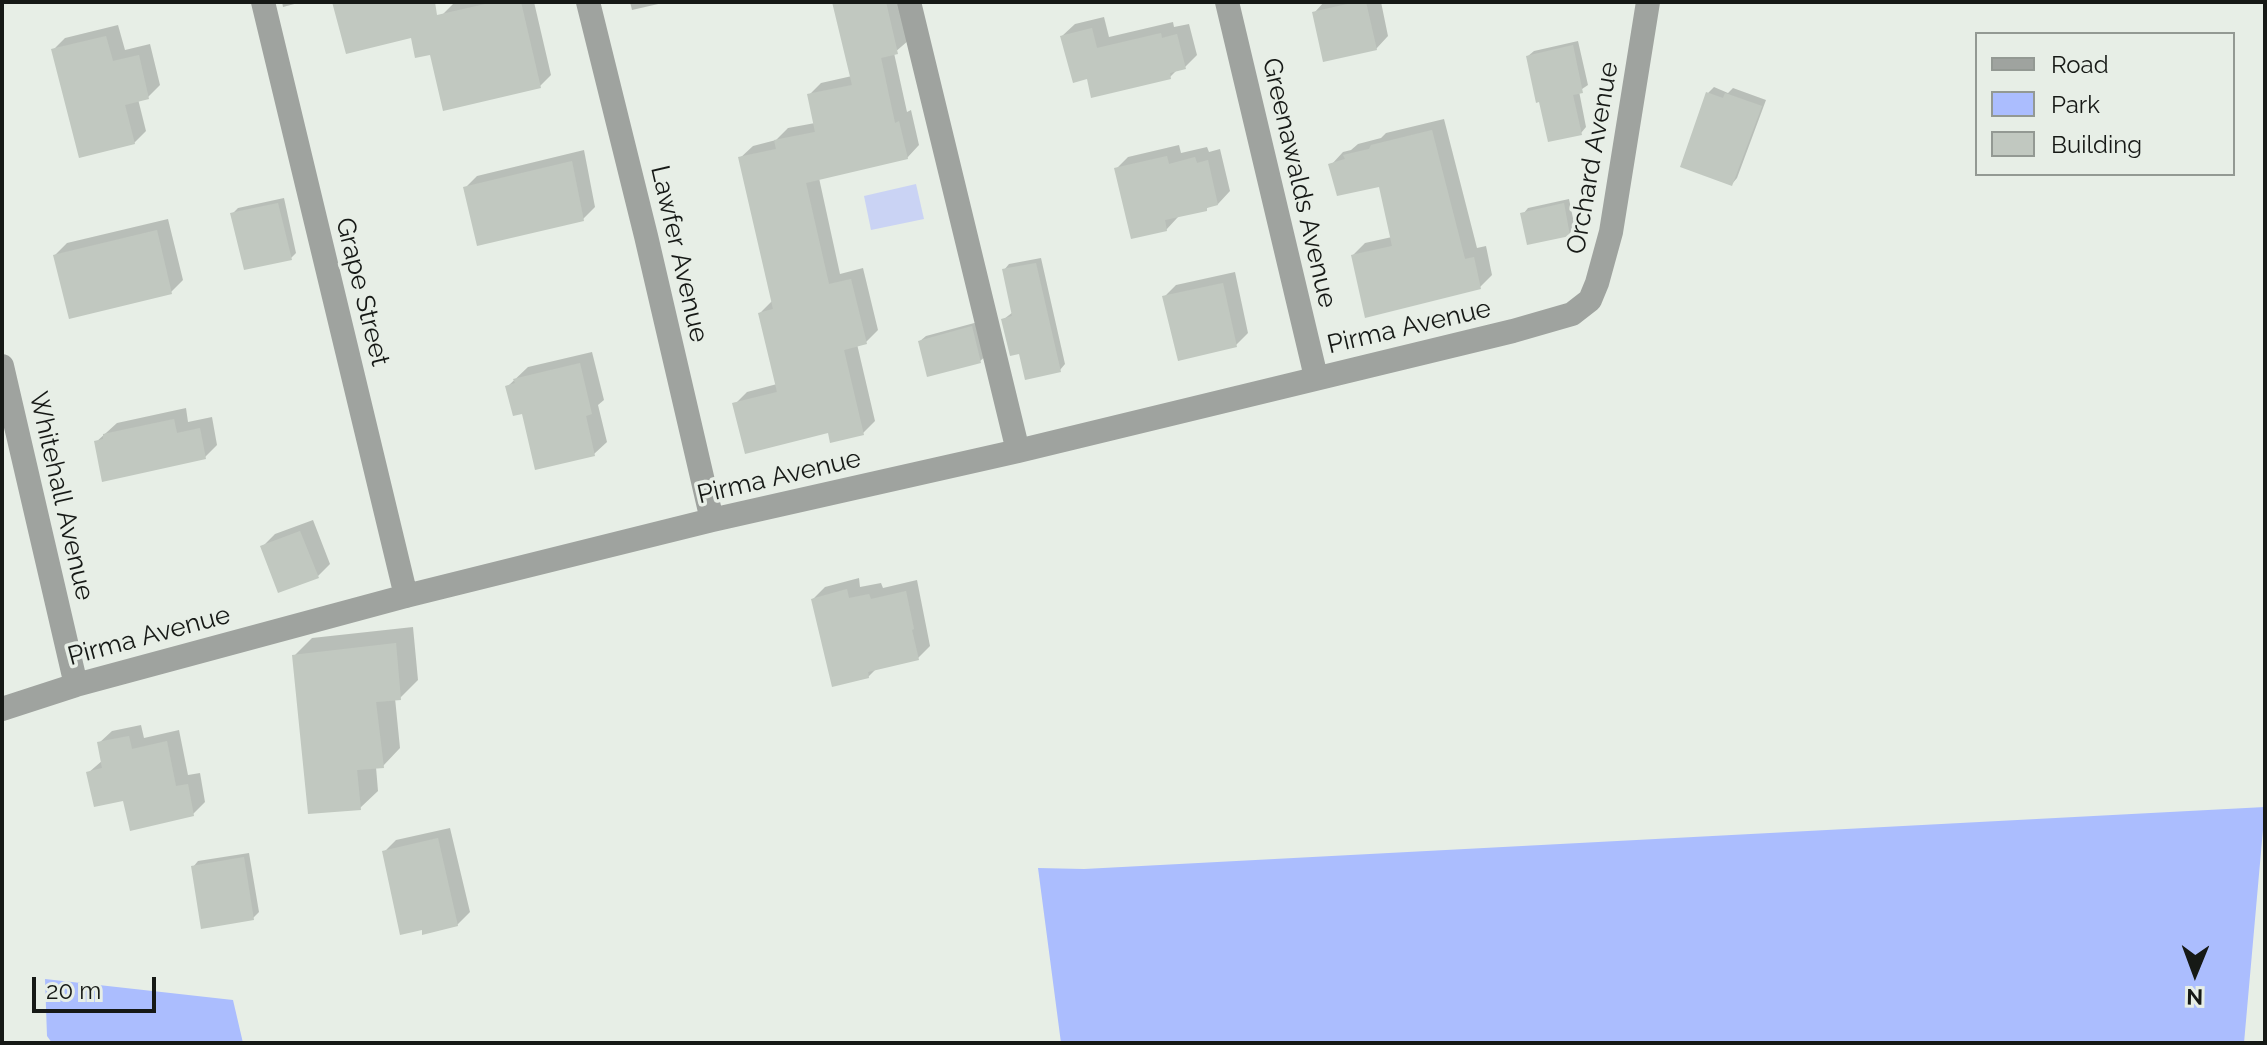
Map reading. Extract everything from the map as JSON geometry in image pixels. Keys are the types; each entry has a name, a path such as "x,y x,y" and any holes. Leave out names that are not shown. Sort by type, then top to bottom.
{"street":[{"name":"Grape Street","path":"263,2 406,596"},
{"name":"Lawfer Avenue","path":"588,2 712,520"},
{"path":"909,2 1018,451"},
{"name":"Greenawalds Avenue","path":"1227,2 1316,377"},
{"name":"Orchard Avenue","path":"1572,314 1590,300 1611,232 1648,2"},
{"name":"Pirma Avenue","path":"2,709 76,685 406,596 712,520 1018,451 1572,314"},
{"name":"Whitehall Avenue","path":"2,366 76,685"}],"green space":[{"path":"2265,807 2244,1043 1061,1043 1038,868 1084,869"},
{"path":"45,979 233,1000 243,1043 52,1043 47,1036"}],"shaded area":[{"path":"916,184 924,219 871,230 864,196"}],"building":[{"path":"332,2 435,2 437,15 494,2 521,2 541,88 443,111 430,55 415,58 411,38 346,54"},
{"path":"832,2 886,2 898,54 881,58 895,123 899,121 908,159 806,183 829,284 851,279 867,344 844,350 864,435 830,443 828,433 745,454 732,403 777,392 758,313 773,309 738,157 776,149 774,140 815,132 807,94 852,85"},
{"path":"1366,2 1377,50 1323,62 1312,12"},
{"path":"1092,28 1097,48 1161,33 1162,38 1177,34 1186,69 1170,73 1171,79 1091,98 1087,79 1073,83 1060,36"},
{"path":"106,36 113,61 139,55 149,99 125,105 135,144 79,158 51,49"},
{"path":"1573,45 1583,93 1573,95 1582,135 1548,142 1526,56"},
{"path":"1706,92 1723,98 1725,93 1762,106 1732,186 1680,167"},
{"path":"1432,130 1465,259 1474,257 1481,289 1365,318 1351,255 1392,246 1379,187 1337,196 1328,164 1345,159 1343,155 1369,149 1371,145"},
{"path":"1167,156 1169,164 1195,157 1197,163 1208,160 1218,205 1207,208 1207,211 1165,220 1167,231 1131,239 1114,168"},
{"path":"572,161 584,221 477,246 463,187"},
{"path":"278,203 292,260 244,270 230,213"},
{"path":"1564,203 1570,236 1527,245 1520,213"},
{"path":"157,230 172,294 69,319 53,255"},
{"path":"1036,263 1061,372 1025,380 1019,354 1010,356 1001,319 1012,316 1002,269"},
{"path":"1223,283 1237,347 1178,361 1162,296"},
{"path":"972,326 981,363 927,377 918,341"},
{"path":"580,363 592,414 586,416 595,456 535,470 522,414 513,416 505,386 515,383 513,379"},
{"path":"174,419 177,433 200,428 206,459 102,482 94,441 103,439 103,434"},
{"path":"300,531 319,578 278,593 260,546"},
{"path":"847,589 849,598 869,594 871,599 906,591 919,660 868,672 869,678 832,687 811,599"},
{"path":"396,643 401,700 376,702 384,768 357,770 361,810 308,814 292,655"},
{"path":"129,736 132,749 167,741 176,786 188,784 194,816 130,831 123,801 94,807 86,772 102,768 97,742"},
{"path":"438,838 458,926 422,935 422,930 400,935 382,851"},
{"path":"244,857 254,920 201,929 191,866"}]}
